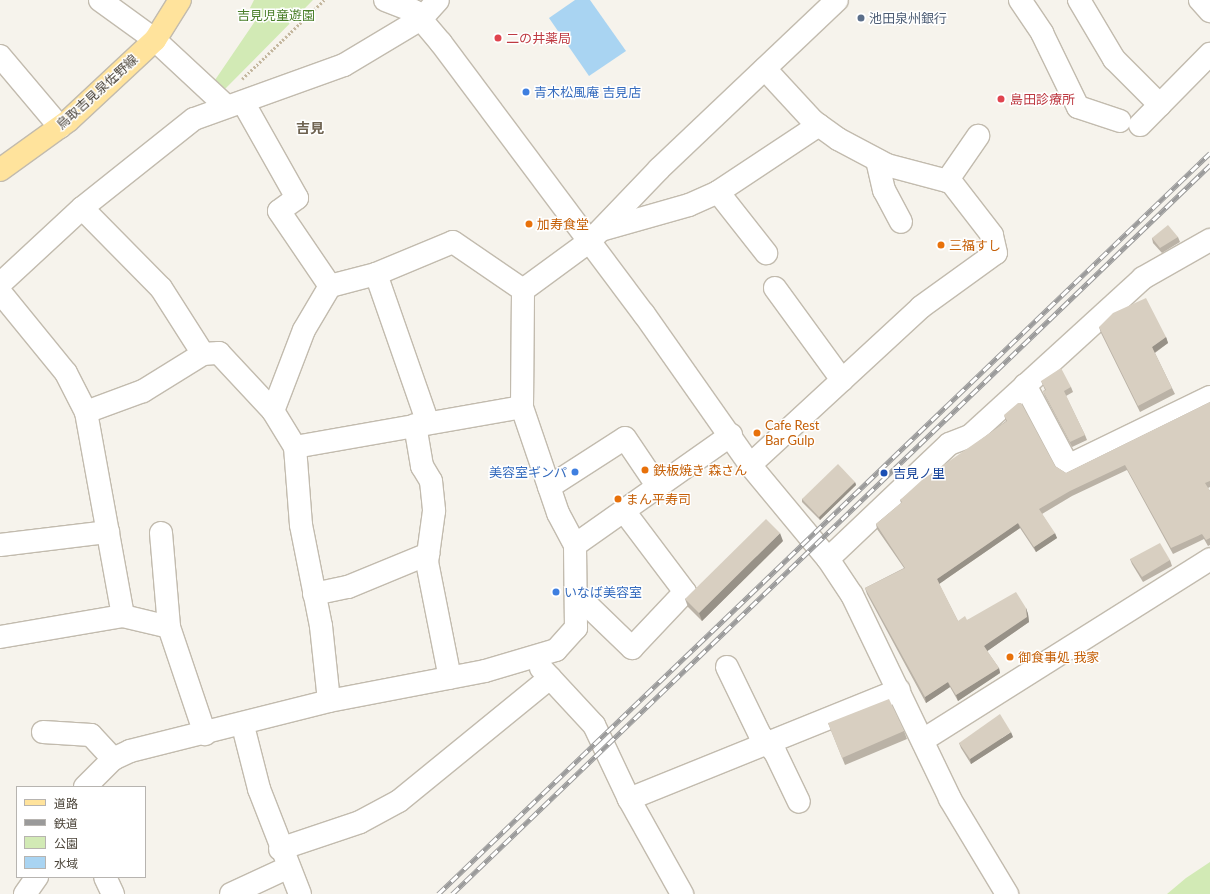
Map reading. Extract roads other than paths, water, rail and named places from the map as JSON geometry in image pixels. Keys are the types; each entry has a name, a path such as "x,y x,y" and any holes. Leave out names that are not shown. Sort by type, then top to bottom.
{"main road":[{"name":"鳥取吉見泉佐野線","path":"0,170 60,126 155,40 180,0"}],"street":[{"path":"100,0 155,40 229,102 297,198 279,211 330,286"},
{"path":"385,0 414,11 595,236 750,465 828,559 852,595 899,690 950,799 1007,894"},
{"path":"0,284 82,208 194,119 229,102 344,65 421,19 438,0"},
{"path":"523,290 595,236 837,0"},
{"path":"1020,0 1042,33 1078,106 1130,123 1160,105 1210,54"},
{"path":"1079,0 1114,59 1160,105"},
{"path":"1200,0 1210,11"},
{"path":"0,56 60,126"},
{"path":"750,465 921,307 996,253 992,235 952,182 878,160 818,125 766,69"},
{"path":"595,236 689,205 718,192 818,125"},
{"path":"947,181 978,136"},
{"path":"878,160 884,190 901,222"},
{"path":"718,192 766,253"},
{"path":"82,208 161,288 203,354"},
{"path":"828,559 950,444 970,436 1143,278 1210,240"},
{"path":"273,411 304,330 330,286 376,274 453,242 523,290"},
{"path":"376,274 421,424 422,466 431,481 434,511 428,554 450,678"},
{"path":"775,288 842,380"},
{"path":"86,786 113,759 130,752 243,726 329,701 450,678 531,657 556,650 576,628 575,545 549,487 522,407 523,290"},
{"path":"0,292 66,373 86,412 123,616"},
{"path":"86,412 143,391 203,354 219,353 273,411 295,447 301,525 314,594 329,701"},
{"path":"1025,385 1068,466 1210,397"},
{"path":"295,447 522,407"},
{"path":"575,545 731,435"},
{"path":"549,487 625,438 658,487"},
{"path":"576,594 632,648 685,592 624,511"},
{"path":"0,545 108,532"},
{"path":"161,533 168,627 205,734"},
{"path":"314,594 348,587 428,554"},
{"path":"923,740 1210,559"},
{"path":"0,637 123,616 168,627"},
{"path":"531,657 594,725 629,799 682,894"},
{"path":"727,667 799,802"},
{"path":"230,894 284,858 360,822 399,801 550,678"},
{"path":"629,799 768,745 899,690"},
{"path":"243,726 259,789 284,858 300,894"},
{"path":"43,732 91,735 113,759"},
{"path":"25,894 36,878"},
{"path":"105,878 113,894"}],"water":[{"path":"575,0 590,0 626,51 589,76 549,18"}],"railway":[{"path":"438,894 1210,153"},
{"path":"452,894 1210,165"}],"place":[{"name":"池田泉州銀行","path":"861,18"},
{"name":"二の井薬局","path":"498,38"},
{"name":"青木松風庵 吉見店","path":"526,92"},
{"name":"島田診療所","path":"1001,99"},
{"name":"加寿食堂","path":"529,224"},
{"name":"三福すし","path":"941,245"},
{"name":"Cafe Rest Bar Gulp","path":"757,433"},
{"name":"鉄板焼き 森さん","path":"645,470"},
{"name":"美容室ギンパ","path":"575,472"},
{"name":"吉見ノ里","path":"884,473"},
{"name":"まん平寿司","path":"618,499"},
{"name":"いなば美容室","path":"556,592"},
{"name":"御食事処 我家","path":"1010,657"}],"district":[{"name":"吉見","path":"310,128"}],"park label":[{"name":"吉見児童遊園","path":"276,15"}]}
